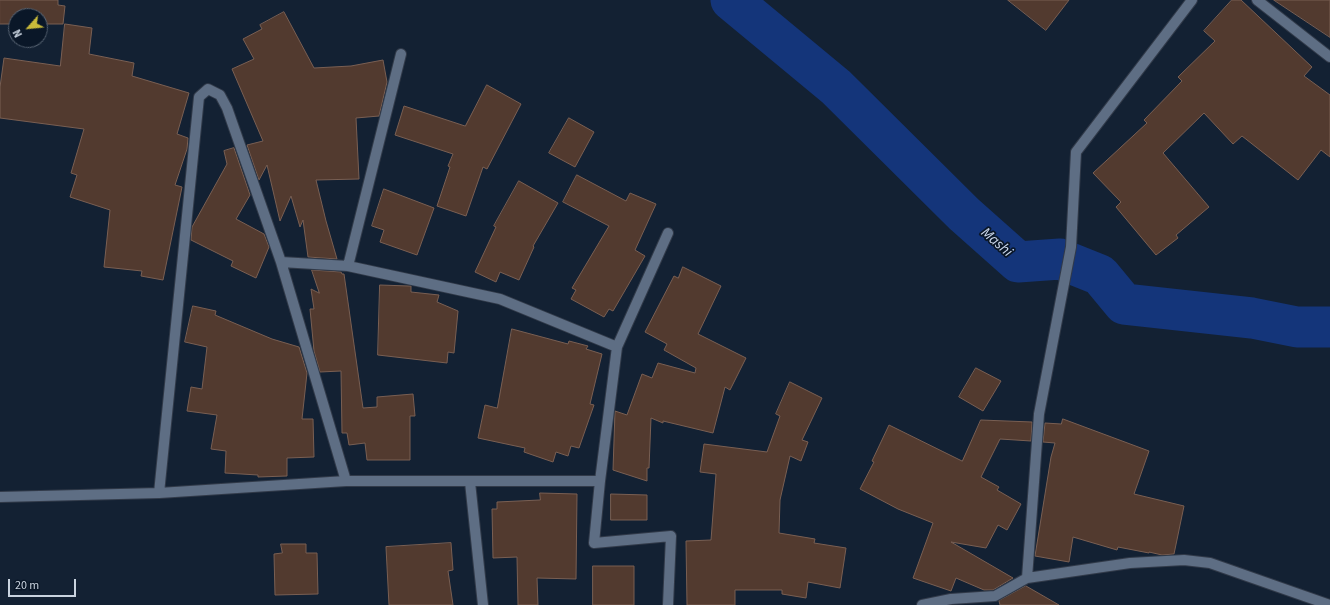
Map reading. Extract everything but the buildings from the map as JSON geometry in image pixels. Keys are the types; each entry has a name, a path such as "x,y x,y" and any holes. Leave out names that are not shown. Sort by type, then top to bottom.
{"street":[{"path":"1027,578 1039,414 1071,247 1076,152 1192,0"},
{"path":"1257,0 1330,57"},
{"path":"348,266 401,54"},
{"path":"158,493 199,97 208,89 220,95 226,108 280,262 346,481"},
{"path":"668,233 617,347 600,481 594,543 671,536 668,605"},
{"path":"280,262 348,266 500,299 617,347"},
{"path":"0,496 158,493 346,481 600,481"},
{"path":"470,482 482,605"},
{"path":"922,605 951,599 995,596 1027,578 1130,563 1184,560 1210,563 1330,605"}],"waterway":[{"name":"Mashi","path":"731,0 836,87 964,214 1018,262 1060,259 1100,275 1124,304 1252,318 1297,327 1330,327"}]}
